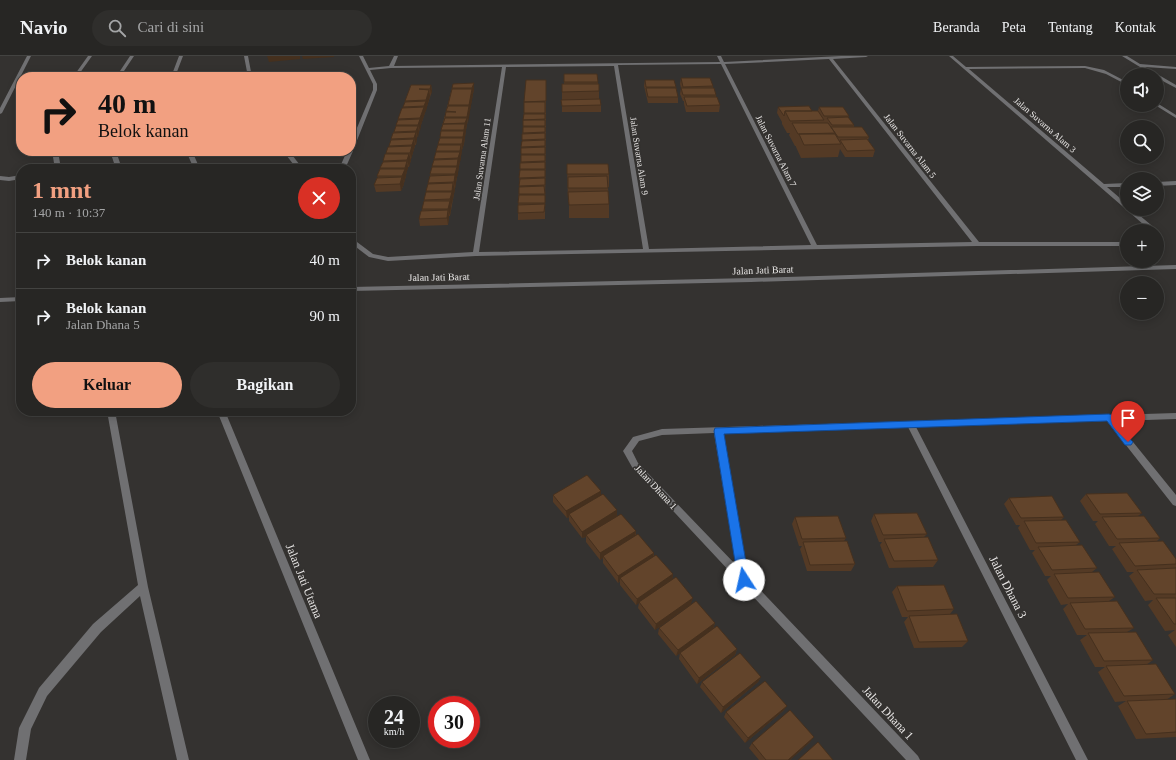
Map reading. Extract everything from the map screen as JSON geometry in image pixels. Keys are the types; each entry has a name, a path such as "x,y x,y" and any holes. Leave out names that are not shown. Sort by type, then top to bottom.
{"street":[{"path":"21,72 29,56"},
{"path":"79,72 90,56"},
{"path":"121,72 132,56"},
{"path":"175,72 181,56"},
{"path":"246,56 249,72"},
{"path":"356,136 375,90 375,84 361,56"},
{"path":"391,67 396,56"},
{"name":"Jalan Suvarna Alam 7","path":"719,56 814,247"},
{"path":"368,69 391,67 722,63 866,56"},
{"name":"Jalan Suvarna Alam 3","path":"951,56 1120,201"},
{"path":"1124,56 1144,68"},
{"name":"Jalan Suvarna Alam 5","path":"830,58 977,244"},
{"name":"Jalan Suvarna Alam 9","path":"616,64 646,251"},
{"path":"1139,65 1176,68"},
{"name":"Jalan Suvarna Alam 11","path":"476,254 504,66"},
{"path":"965,68 1085,67 1099,69 1112,74 1120,79"},
{"path":"1164,80 1176,87"},
{"path":"0,113 16,82"},
{"path":"1164,109 1176,117"},
{"path":"290,156 296,164"},
{"path":"0,178 9,179 16,177"},
{"path":"1164,184 1176,183"},
{"path":"1102,186 1120,185"},
{"path":"1137,216 1146,224"},
{"path":"356,245 371,256 388,259 476,254 814,247 977,244 1120,244"},
{"name":"Jalan Jati Barat","path":"356,290 1176,268"},
{"path":"0,300 16,299"},
{"path":"113,416 143,587 183,760"},
{"name":"Jalan Jati Utama","path":"223,416 364,760"},
{"path":"744,580 718,431 1176,416"},
{"path":"1109,418 1176,502"},
{"name":"Jalan Dhana 3","path":"911,425 1082,760"},
{"name":"Jalan Dhana 1","path":"718,431 662,432 636,439 627,451 635,465 914,760"},
{"path":"20,760 25,728 43,692 97,628 143,587"}],"building":[{"path":"564,74 597,74 598,82 564,82"},
{"path":"681,78 710,78 713,86 683,87"},
{"path":"526,80 546,80 546,101 524,102"},
{"path":"645,80 674,80 676,87 646,87"},
{"path":"474,83 472,88 452,88 453,84"},
{"path":"562,84 599,84 599,91 562,92"},
{"path":"411,85 431,85 430,89 419,89 429,90 426,100 405,101"},
{"path":"646,88 676,88 678,97 648,97"},
{"path":"681,88 714,88 716,95 683,95"},
{"path":"452,89 472,89 469,105 448,105"},
{"path":"684,97 717,97 720,105 687,106"},
{"path":"600,99 601,105 562,106 561,100"},
{"path":"426,101 424,106 403,107 405,102"},
{"path":"524,102 545,102 545,113 524,113"},
{"path":"448,106 469,106 467,117 445,117 446,112 456,112 446,111"},
{"path":"809,106 812,111 785,111 784,116 778,107"},
{"path":"424,107 420,118 398,119 402,108"},
{"path":"819,107 843,107 849,116 824,116"},
{"path":"785,111 818,111 824,120 790,121"},
{"path":"524,114 545,114 545,119 523,120"},
{"path":"848,117 854,125 832,125 827,118"},
{"path":"445,118 467,118 465,123 443,124"},
{"path":"420,119 418,125 396,125 398,120"},
{"path":"523,120 545,120 545,126 523,126"},
{"path":"792,123 828,123 835,133 798,134"},
{"path":"443,124 465,124 464,130 441,130"},
{"path":"396,126 418,126 416,131 394,132"},
{"path":"523,127 545,127 545,132 523,133"},
{"path":"831,127 862,127 869,137 838,137"},
{"path":"441,131 464,131 463,137 440,137"},
{"path":"416,132 414,138 391,139 393,133"},
{"path":"545,133 545,139 522,140 522,134"},
{"path":"799,134 835,134 841,144 804,145"},
{"path":"440,138 463,138 462,144 438,144"},
{"path":"414,139 412,145 389,146 391,140"},
{"path":"867,139 875,150 847,151 840,140"},
{"path":"545,140 545,146 521,147 522,141"},
{"path":"438,145 461,145 460,151 436,151"},
{"path":"412,146 410,153 386,153 388,147"},
{"path":"545,147 545,154 521,154 521,148"},
{"path":"436,152 460,152 458,158 434,159"},
{"path":"385,154 409,154 407,160 383,161"},
{"path":"521,155 545,155 545,161 521,162"},
{"path":"458,159 457,166 432,166 434,160"},
{"path":"407,161 405,168 380,168 383,162"},
{"path":"545,162 545,169 520,169 520,163"},
{"path":"567,164 608,164 609,174 567,174"},
{"path":"432,167 457,167 455,174 430,174"},
{"path":"380,169 405,169 402,176 377,176"},
{"path":"520,170 545,170 545,177 519,178"},
{"path":"455,175 454,182 428,183 430,176"},
{"path":"607,176 608,188 568,188 568,177"},
{"path":"402,177 400,184 374,185 377,178"},
{"path":"545,178 545,185 519,186 520,179"},
{"path":"453,183 452,191 426,191 428,184"},
{"path":"544,186 545,194 519,194 519,187"},
{"path":"608,191 609,204 569,205 568,192"},
{"path":"426,192 452,192 450,199 424,200"},
{"path":"519,195 545,195 545,203 518,203"},
{"path":"424,201 450,201 448,209 422,209"},
{"path":"545,204 544,212 518,213 518,205"},
{"path":"448,210 447,218 419,219 421,211"},
{"path":"587,475 601,491 566,511 553,495"},
{"path":"1127,493 1142,513 1100,514 1086,494"},
{"path":"603,494 617,510 582,532 569,514"},
{"path":"1052,496 1064,517 1021,518 1009,498"},
{"path":"917,513 927,534 883,535 874,514"},
{"path":"621,514 636,531 600,553 586,535"},
{"path":"838,516 846,538 802,539 795,517"},
{"path":"1144,516 1160,538 1117,539 1102,517"},
{"path":"1066,520 1080,542 1036,543 1024,521"},
{"path":"638,534 654,553 618,576 603,556"},
{"path":"928,537 938,560 894,561 884,539"},
{"path":"847,541 855,564 810,565 803,542"},
{"path":"1163,541 1176,559 1176,564 1135,566 1119,543"},
{"path":"1082,545 1097,568 1052,570 1038,547"},
{"path":"656,555 673,574 637,599 620,578"},
{"path":"1176,568 1176,594 1154,594 1137,570"},
{"path":"1099,572 1115,597 1068,598 1054,574"},
{"path":"676,577 693,598 656,624 639,602"},
{"path":"944,585 954,609 907,611 897,586"},
{"path":"1156,598 1176,598 1176,624 1174,624"},
{"path":"696,601 715,623 678,650 659,628"},
{"path":"1117,601 1134,628 1085,629 1070,603"},
{"path":"957,614 968,641 919,642 909,616"},
{"path":"717,626 737,649 699,678 680,653"},
{"path":"1136,632 1153,660 1104,661 1088,633"},
{"path":"740,653 761,677 723,707 702,682"},
{"path":"1156,664 1175,694 1124,696 1106,666"},
{"path":"765,681 787,706 748,738 726,712"},
{"path":"1176,699 1176,732 1146,734 1127,701"},
{"path":"790,710 814,737 788,760 766,760 752,743"},
{"path":"818,742 833,760 798,760"}],"route":[{"path":"744,580 718,431 1109,418 1128,442"}]}
